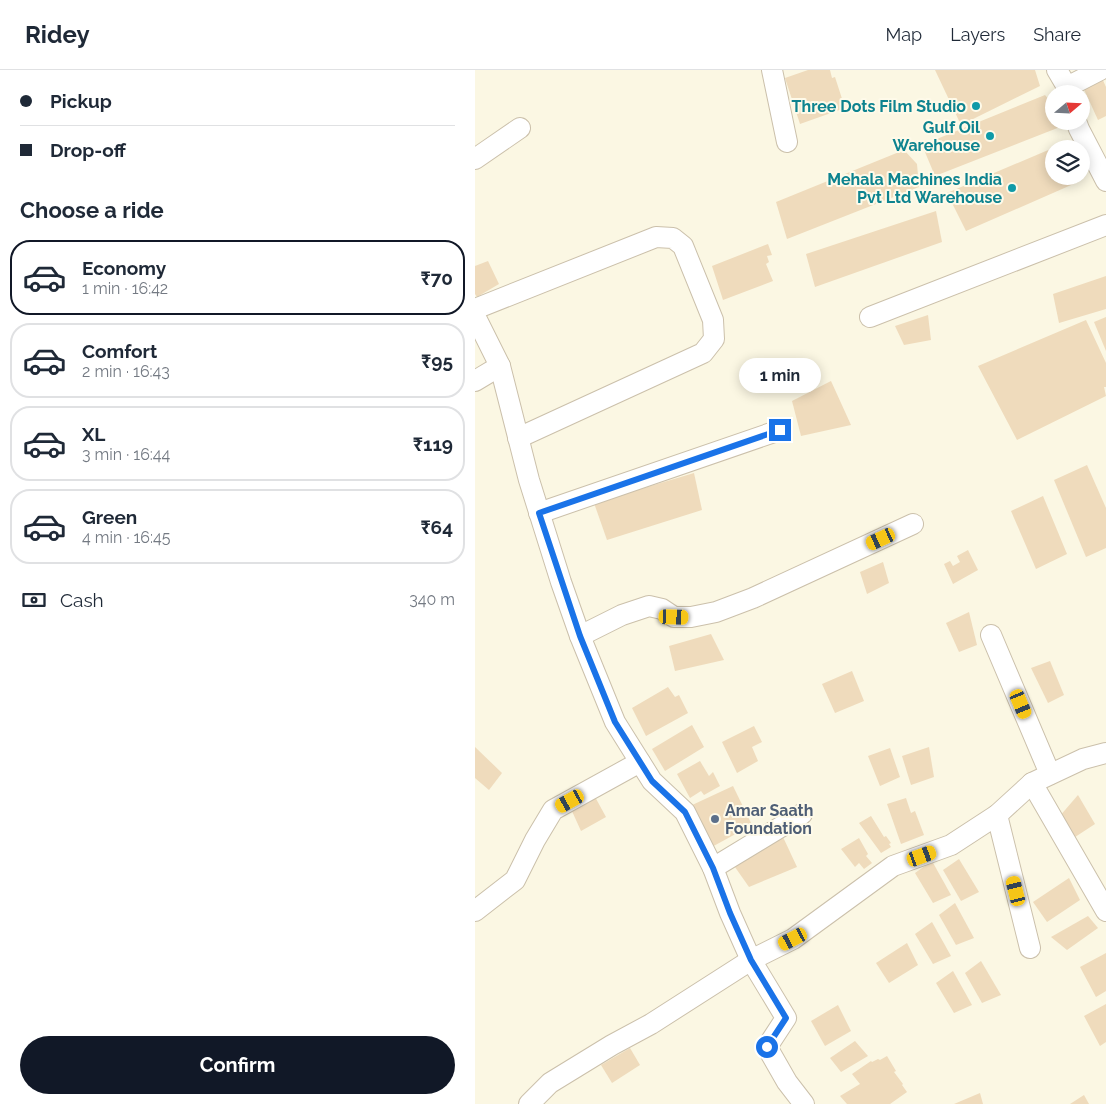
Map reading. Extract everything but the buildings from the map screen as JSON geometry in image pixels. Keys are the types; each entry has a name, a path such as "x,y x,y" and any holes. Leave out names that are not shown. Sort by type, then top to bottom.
{"street":[{"path":"772,70 787,142"},
{"path":"1057,70 1065,85"},
{"path":"1076,85 1100,70"},
{"path":"475,159 520,128"},
{"path":"1079,130 1106,181"},
{"path":"870,317 1106,225"},
{"path":"475,309 656,237 673,238 683,246 713,320 714,339 703,353 518,438"},
{"path":"475,316 500,366 539,513 580,636 615,722 652,781 685,812 713,868 751,960 786,1018 767,1047 787,1082 804,1104"},
{"path":"475,381 500,366"},
{"path":"539,513 780,430"},
{"path":"580,636 622,615 649,606 662,609 674,617 691,618 716,612 753,598 913,524"},
{"path":"991,635 1050,774"},
{"path":"529,1104 550,1083 612,1045 651,1024 751,960 793,939 893,866 951,845 997,814 1032,783 1083,759 1106,753"},
{"path":"475,912 515,880 535,840 553,810 640,762"},
{"path":"1032,783 1106,911"},
{"path":"713,868 802,814"},
{"path":"997,814 1030,948"}],"place":[{"name":"Three Dots Film Studio","path":"976,106"},
{"name":"Gulf Oil Warehouse","path":"990,136"},
{"name":"Mehala Machines India Pvt Ltd Warehouse","path":"1012,188"},
{"name":"Amar Saath Foundation","path":"715,819"}],"route":[{"path":"767,1047 786,1018 751,960 713,868 685,812 652,781 615,722 580,636 539,513 780,430"}]}
